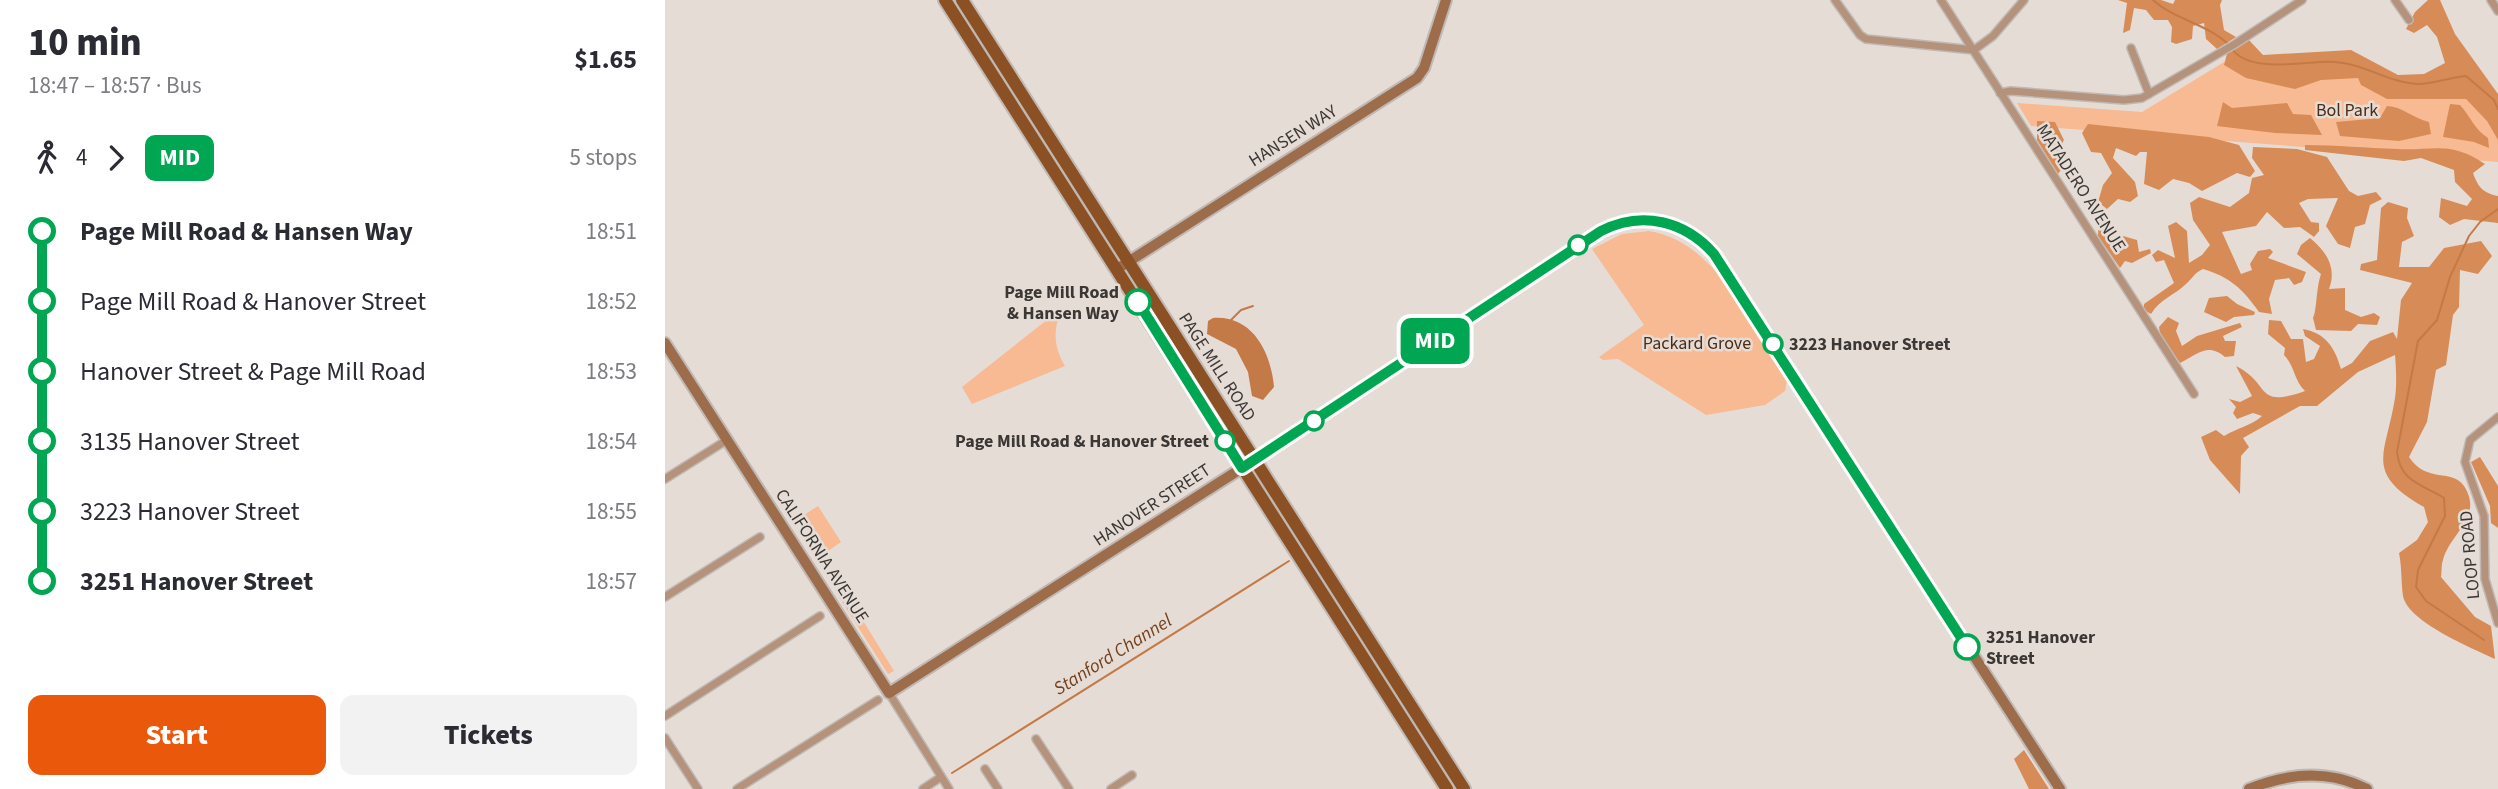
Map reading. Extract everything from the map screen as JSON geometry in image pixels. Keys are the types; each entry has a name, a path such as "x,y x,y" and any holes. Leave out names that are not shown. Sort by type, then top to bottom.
{"main road":[{"name":"PAGE MILL ROAD","path":"945,0 1443,783"},
{"name":"PAGE MILL ROAD","path":"962,0 1462,786"},
{"path":"1443,783 1462,786"}],"street":[{"name":"HANSEN WAY","path":"1117,269 1421,75 1446,0"},
{"path":"1835,0 1866,39 1974,50 1993,36 2024,0"},
{"name":"MATADERO AVENUE","path":"1941,0 2194,394"},
{"path":"2000,93 2011,91 2124,100 2150,94 2235,44 2289,3 2302,0"},
{"path":"2395,0 2409,20"},
{"path":"2491,0 2498,11"},
{"path":"2131,48 2150,94"},
{"name":"HANOVER STREET","path":"889,692 1242,468 1601,231 1638,220 1677,226 1705,244 1729,276 2060,789"},
{"name":"CALIFORNIA AVENUE","path":"665,343 669,358 727,440 949,789"},
{"name":"LOOP ROAD","path":"2498,417 2476,432 2465,452 2465,462 2484,516 2485,579 2498,624"},
{"path":"665,479 727,440"},
{"path":"665,597 761,537"},
{"path":"665,716 820,615"},
{"path":"737,789 878,700"},
{"path":"665,738 698,789"},
{"path":"1036,739 1069,789"},
{"path":"985,769 998,789"},
{"path":"1111,789 1132,775"},
{"path":"2249,789 2279,778 2305,775 2332,777 2367,789"},
{"path":"923,789 941,777"}],"green space":[{"name":"Bol Park","path":"2234,56 2353,68 2461,88 2498,125 2498,162 2031,126 2017,103 2142,112"},
{"name":"Packard Grove","path":"1649,231 1674,239 1695,252 1714,270 1730,290 1787,380 1785,391 1765,405 1706,415 1618,359 1603,360 1599,357 1644,325 1592,249 1622,234"},
{"path":"1062,308 1056,337 1058,351 1065,366 972,404 962,387"},
{"path":"818,506 841,542 828,551 804,515"},
{"path":"846,593 894,671 888,674 839,597"}],"shaded area":[{"path":"2118,0 2161,0 2173,4 2175,0 2222,0 2220,5 2224,30 2236,37 2217,49 2206,39 2204,23 2193,26 2192,39 2176,44 2171,42 2172,27 2168,20 2154,20 2146,10 2134,8 2130,30 2123,33 2127,3"},
{"path":"2428,0 2440,0 2455,34 2498,94 2498,140 2487,121 2466,99 2387,99 2361,85 2358,78 2321,80 2295,89 2246,78 2224,65 2228,50 2248,39 2263,55 2351,50 2398,75 2424,74 2445,63 2437,37 2427,25 2414,33 2406,29 2415,12"},
{"path":"2223,102 2232,108 2287,103 2293,114 2311,115 2322,135 2217,126"},
{"path":"2450,104 2460,105 2488,138 2489,148 2474,142 2443,137"},
{"path":"2387,106 2429,122 2431,134 2399,141 2340,136 2336,122 2380,118"},
{"path":"2037,121 2055,122 2064,140 2058,151 2063,167 2058,174 2037,140"},
{"path":"2088,124 2209,137 2239,145 2255,171 2250,177 2237,173 2202,191 2189,183 2173,179 2159,190 2144,184 2147,152 2140,152 2136,156 2116,148 2113,158 2135,182 2138,196 2130,202 2118,199 2107,209 2098,202 2103,185 2112,173 2101,153 2091,152 2082,133"},
{"path":"2305,145 2441,148 2462,152 2485,164 2473,173 2482,189 2498,196 2498,223 2464,219 2450,225 2439,217 2441,198 2467,206 2472,199 2455,182 2454,170 2421,158 2404,161 2305,150"},
{"path":"2253,147 2297,149 2327,157 2349,191 2358,196 2376,192 2382,199 2370,205 2365,224 2355,227 2350,248 2338,244 2326,226 2338,198 2308,199 2299,203 2311,222 2319,223 2319,231 2314,237 2300,227 2284,228 2267,212 2256,226 2222,232 2241,274 2252,270 2250,264 2258,251 2270,249 2273,252 2268,258 2306,272 2302,282 2294,285 2289,278 2275,280 2269,299 2272,314 2259,312 2235,285 2203,269 2151,314 2144,310 2144,304 2174,283 2164,260 2156,262 2152,255 2158,250 2175,258 2168,226 2176,222 2187,231 2189,263 2202,255 2210,245 2193,220 2190,203 2199,197 2230,207 2249,193 2252,178 2264,175 2252,158"},
{"path":"2388,202 2408,208 2407,218 2414,236 2402,242 2399,267 2429,267 2444,248 2481,241 2492,256 2478,274 2460,270 2459,307 2453,315 2446,365 2436,370 2427,422 2409,457 2423,470 2459,481 2469,497 2468,516 2447,550 2442,562 2441,577 2475,617 2491,626 2495,659 2428,624 2407,606 2403,596 2399,553 2417,540 2428,522 2424,507 2392,483 2383,461 2396,393 2395,355 2358,372 2317,406 2300,406 2243,438 2249,447 2241,456 2240,494 2210,460 2201,437 2216,430 2224,436 2262,416 2253,413 2237,419 2233,413 2236,407 2229,399 2240,402 2252,396 2236,366 2270,396 2289,396 2305,391 2284,355 2285,348 2268,334 2269,320 2281,321 2291,339 2303,339 2306,362 2314,359 2320,346 2305,336 2303,329 2324,338 2336,354 2341,369 2352,363 2370,341 2393,332 2397,339 2401,300 2412,283 2360,270 2361,264 2377,260 2381,208"},
{"path":"2099,214 2108,216 2105,233 2112,243 2123,236 2137,240 2139,252 2150,249 2151,253 2132,263 2125,261 2120,268 2098,236"},
{"path":"2310,238 2329,261 2332,274 2329,289 2345,288 2345,310 2361,317 2374,313 2380,317 2377,325 2358,324 2351,331 2316,330 2313,318 2321,274 2297,254 2301,245"},
{"path":"2227,296 2255,312 2254,315 2234,317 2226,322 2204,312 2209,298"},
{"path":"2168,317 2179,323 2176,331 2182,346 2197,336 2240,323 2242,327 2223,336 2225,341 2236,341 2234,356 2225,357 2208,350 2180,363 2160,334 2159,327"},
{"path":"1213,318 1239,323 1249,330 1264,349 1274,387 1263,400 1252,396 1248,372 1236,349 1207,334 1208,321"},
{"path":"2480,457 2498,486 2498,528 2491,523 2490,506 2471,462"},
{"path":"2024,750 2049,789 2029,789 2014,759"}],"waterway":[{"path":"2153,0 2229,45"},
{"path":"2232,49 2252,62 2346,63 2407,83 2424,84 2466,76 2494,100 2498,109"},
{"path":"2484,640 2426,601 2416,587 2418,570 2445,516 2444,498 2407,476 2397,452 2418,341 2437,320 2450,277 2469,236 2480,222 2498,209"},
{"path":"1231,320 1241,310 1253,306"},
{"name":"Stanford Channel","path":"952,773 1289,561"}],"bus line":[{"name":"MID","path":"1138,302 1242,468 1601,231 1619,223 1638,220 1662,221 1677,226 1705,244 1714,254 1967,647"}],"place":[{"name":"Page Mill Road & Hansen Way","path":"1138,302"},
{"name":"3223 Hanover Street","path":"1773,344"},
{"name":"Page Mill Road & Hanover Street","path":"1225,441"},
{"name":"3251 Hanover Street","path":"1967,647"}]}
